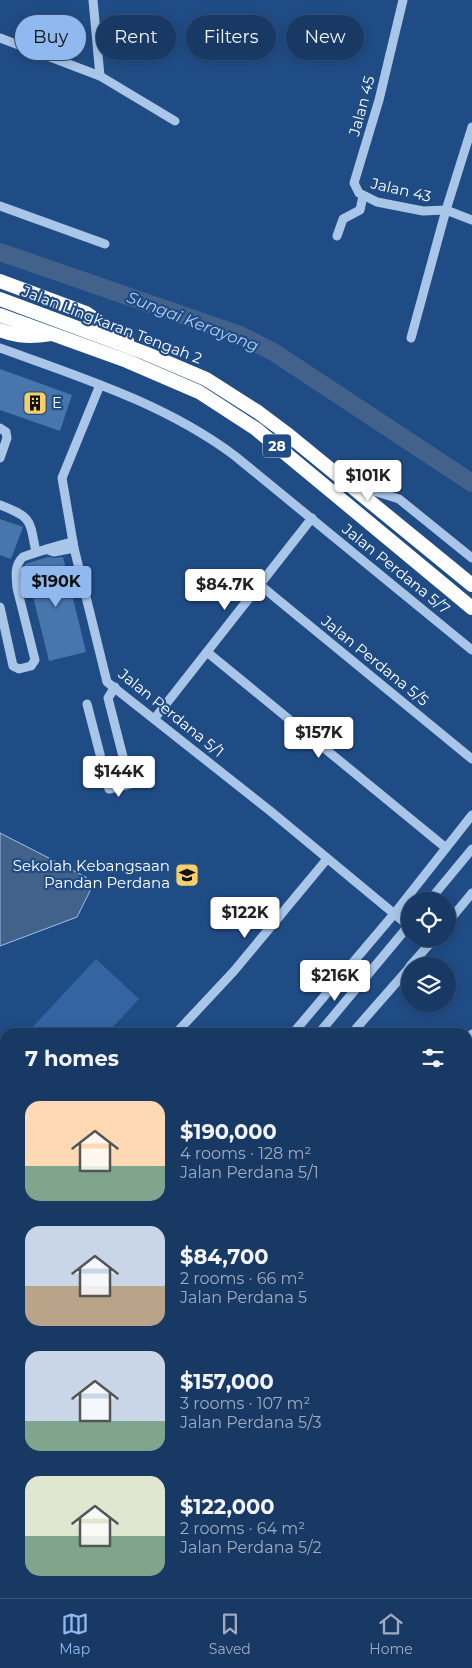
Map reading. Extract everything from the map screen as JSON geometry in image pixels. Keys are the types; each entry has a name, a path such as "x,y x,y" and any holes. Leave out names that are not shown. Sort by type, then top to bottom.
{"highway":[{"path":"0,281 86,313 146,353"},
{"name":"Jalan Lingkaran Tengah 2","path":"0,299 146,353 206,379 258,412 472,586"},
{"name":"Jalan Lingkaran Tengah 2","path":"0,315 154,372 199,392 256,429 472,608"},
{"path":"0,330 12,335 31,337 52,334"}],"street":[{"path":"93,0 100,76"},
{"name":"Jalan 45","path":"356,189 354,183 379,100 403,0"},
{"path":"0,38 100,76 175,121"},
{"path":"411,338 446,210 472,127"},
{"name":"Jalan 43","path":"356,189 363,196 416,210 430,212 446,210 472,220"},
{"path":"337,236 343,219 360,210 363,196"},
{"path":"0,206 105,244"},
{"name":"Jalan Perdana 5/7","path":"0,348 100,385 197,429 235,456 472,650"},
{"name":"Jalan Perdana 5/1","path":"100,385 62,478 73,545 107,682 155,718 401,919"},
{"path":"0,428 6,432 8,438 0,458"},
{"path":"345,482 399,499 472,558"},
{"path":"0,505 25,516 30,522 36,552"},
{"path":"155,718 312,518"},
{"path":"0,607 13,666 19,669 31,666 35,660 16,576 20,560 23,556 36,552 48,550 54,552 73,545"},
{"name":"Jalan Perdana 5/5","path":"260,585 472,759"},
{"path":"207,652 446,848"},
{"path":"87,704 109,789 130,784 108,698 115,687"},
{"path":"110,706 118,703 125,695"},
{"path":"297,1028 394,914 472,815"},
{"path":"436,892 472,849"},
{"path":"181,1028 234,970 327,859"},
{"path":"456,912 472,893"},
{"path":"323,1028 401,935"},
{"path":"418,957 427,947"},
{"path":"356,1028 401,976"}],"shaded area":[{"path":"0,833 86,877 90,891 77,917 0,946"},
{"path":"96,959 139,999 112,1028 32,1028"}],"building":[{"name":"E","path":"0,369 72,395 60,431 0,410"},
{"path":"0,519 23,527 11,559 0,555"},
{"path":"48,557 63,557 86,652 49,661 25,564"}],"waterway":[{"name":"Sungai Kerayong","path":"0,252 240,335 275,353 472,483"}],"place":[{"name":"E","path":"35,403"},
{"name":"Sekolah Kebangsaan Pandan Perdana","path":"187,875"}]}
